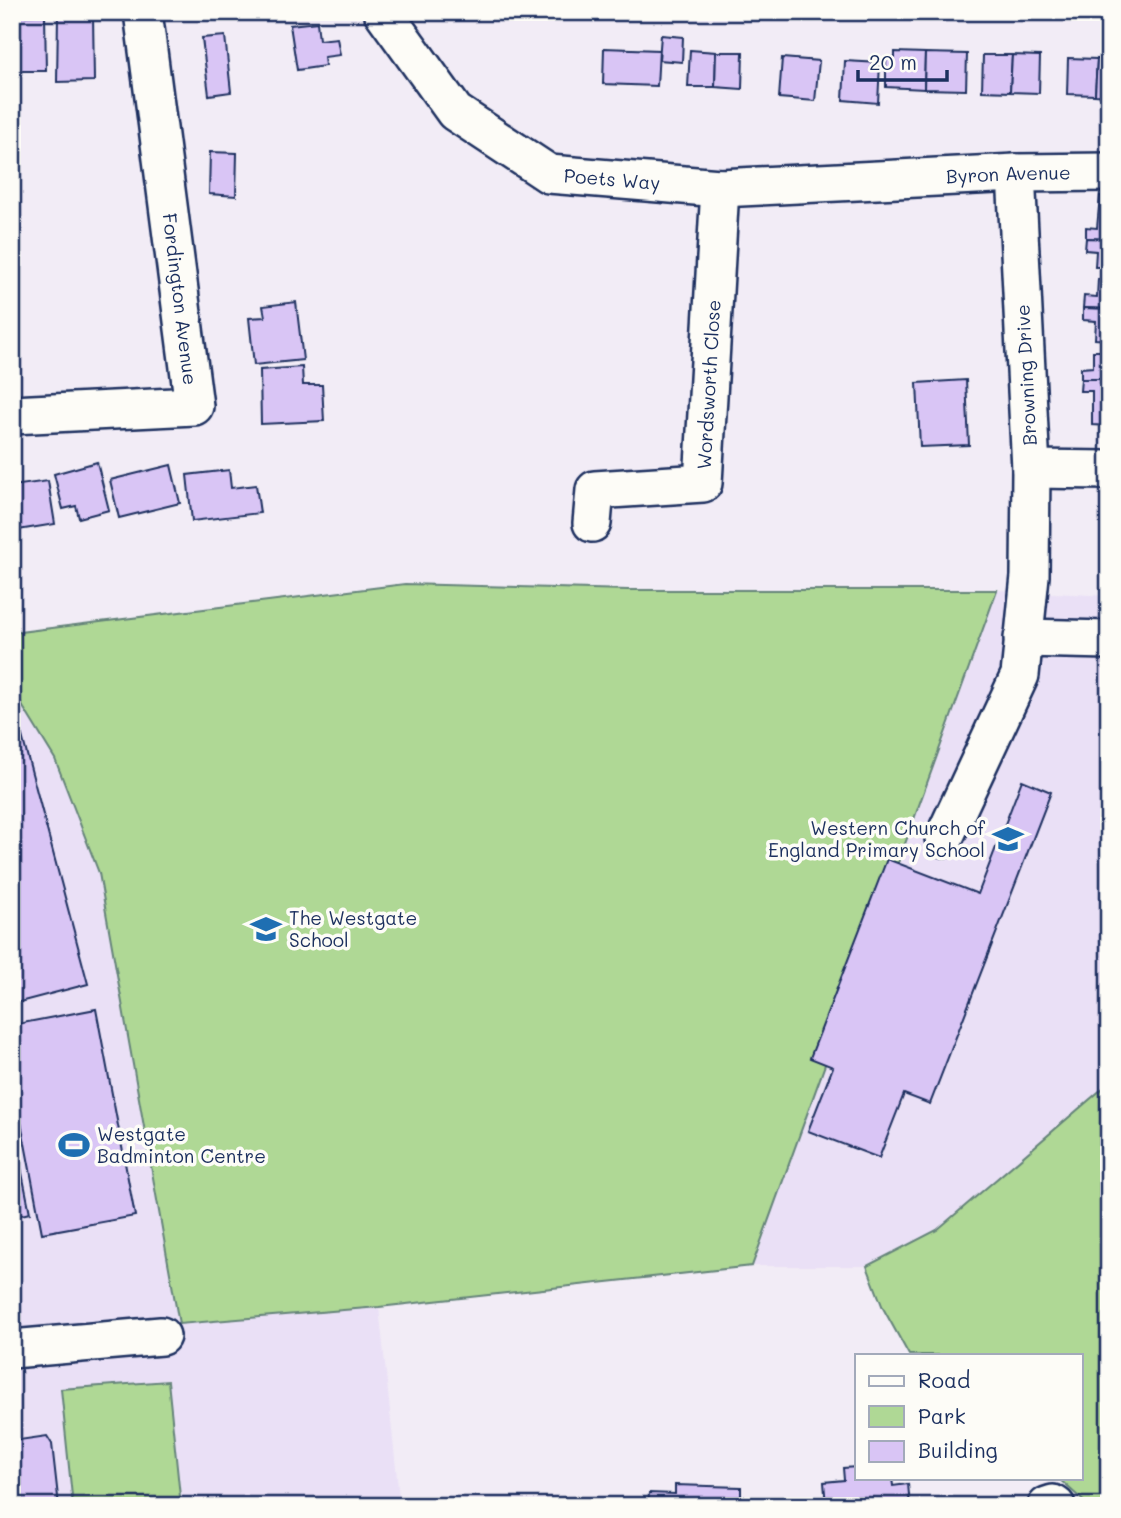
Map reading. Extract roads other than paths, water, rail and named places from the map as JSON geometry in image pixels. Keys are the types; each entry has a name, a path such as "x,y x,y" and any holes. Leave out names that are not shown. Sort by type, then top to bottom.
{"street":[{"name":"Fordington Avenue","path":"12,415 194,406 143,12"},
{"name":"Poets Way","path":"383,12 455,112 550,174 720,188 909,178"},
{"name":"Byron Avenue","path":"909,178 1109,172"},
{"name":"Browning Drive","path":"944,838 1020,675 1030,576 1031,469 1016,173"},
{"name":"Wordsworth Close","path":"592,523 595,490 703,483 720,188"},
{"path":"1031,469 1109,470"},
{"path":"1023,638 1109,640"},
{"path":"12,1349 161,1336"},
{"path":"1047,1506 1053,1503 1056,1506"}],"place":[{"name":"Western Church of England Primary School","path":"1008,839"},
{"name":"The Westgate School","path":"266,929"},
{"name":"Westgate Badminton Centre","path":"74,1145"}]}
